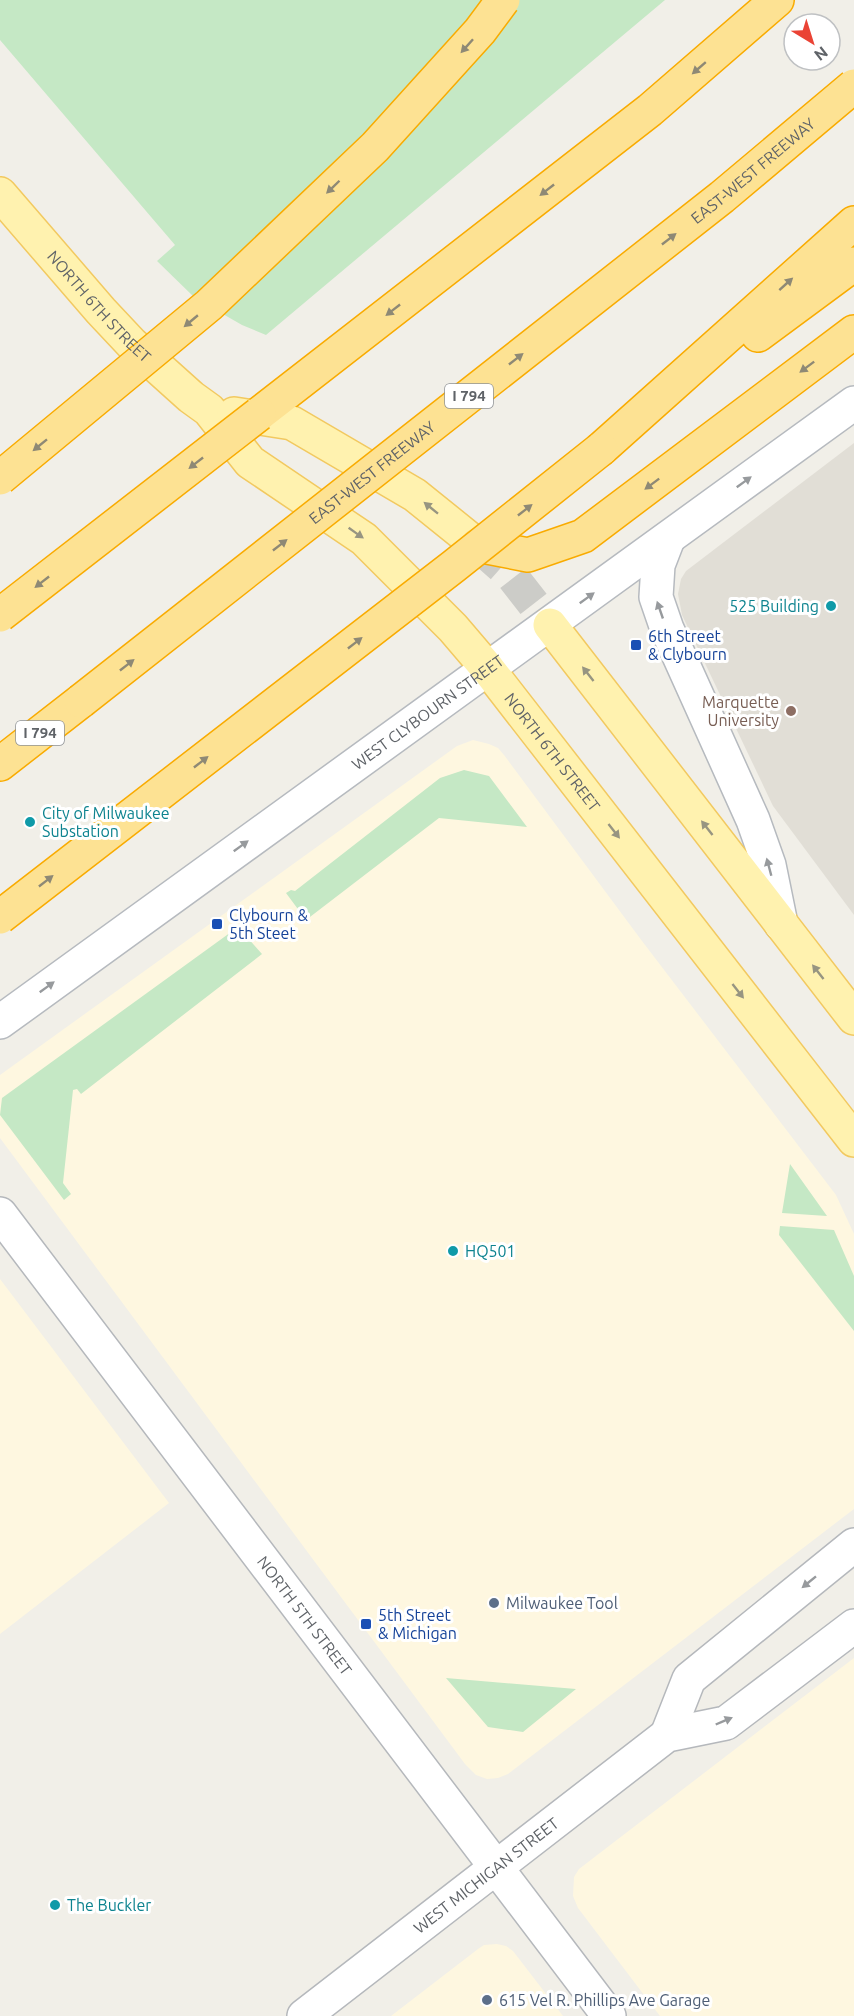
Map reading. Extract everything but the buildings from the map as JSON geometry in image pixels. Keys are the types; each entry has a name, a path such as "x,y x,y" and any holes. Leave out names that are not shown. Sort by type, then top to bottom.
{"highway":[{"path":"0,478 218,297 375,147 480,31 503,0"},
{"path":"743,30 767,0"},
{"path":"0,615 640,117 777,0"},
{"name":"EAST-WEST FREEWAY","path":"0,764 712,205 854,86"},
{"path":"601,449 854,223"},
{"path":"0,917 454,566 601,449 854,264"},
{"path":"477,545 528,555 583,536 854,332"}],"main road":[{"name":"NORTH 6TH STREET","path":"0,194 101,311 132,344 191,397 209,410 250,462 364,539 453,628 488,669 854,1140"},
{"name":"NORTH 6TH STREET","path":"209,410 292,423 415,495 477,545"},
{"path":"550,625 854,1018"}],"street":[{"name":"WEST CLYBOURN STREET","path":"0,1022 854,403"},
{"path":"668,538 658,565 656,597 667,629 753,820 769,865 781,924"},
{"name":"NORTH 5TH STREET","path":"0,1214 609,2016"},
{"path":"667,1735 689,1679 854,1545"},
{"name":"WEST MICHIGAN STREET","path":"304,2016 667,1735 726,1723 854,1626"}],"shaded area":[{"name":"Marquette University","path":"854,443 854,915 773,806 682,615 678,594 681,579 686,571"},
{"name":"HQ501","path":"473,740 498,748 504,755 642,941 836,1195 854,1234 854,1509 508,1774 487,1779 476,1775 465,1764 0,1138 0,1075 457,746"},
{"path":"0,1279 169,1503 0,1634"},
{"path":"854,1658 854,2016 660,2016 578,1908 573,1896 574,1877 579,1869"},
{"path":"497,1944 513,1951 563,2016 391,2016 478,1949 484,1945"}],"green space":[{"path":"0,0 665,0 266,335 242,325 195,298 157,261 175,245 0,40"},
{"path":"464,770 489,776 527,827 439,818 306,920 286,893 291,890 295,891 440,778"},
{"path":"238,927 262,954 81,1094 77,1089 73,1090 63,1183 71,1194 64,1200 0,1115 2,1098"},
{"path":"790,1164 827,1216 782,1213"},
{"path":"780,1226 834,1230 854,1276 854,1331 779,1235"},
{"path":"446,1678 576,1689 523,1732 488,1727"}],"tunnel":[{"path":"477,545 511,575 550,625"}],"place":[{"name":"525 Building","path":"831,606"},
{"name":"6th Street & Clybourn","path":"636,645"},
{"name":"Marquette University","path":"791,711"},
{"name":"City of Milwaukee Substation","path":"30,822"},
{"name":"Clybourn & 5th Steet","path":"217,924"},
{"name":"HQ501","path":"453,1251"},
{"name":"Milwaukee Tool","path":"494,1603"},
{"name":"5th Street & Michigan","path":"366,1624"},
{"name":"The Buckler","path":"55,1905"},
{"name":"615 Vel R. Phillips Ave Garage","path":"487,2000"}]}
